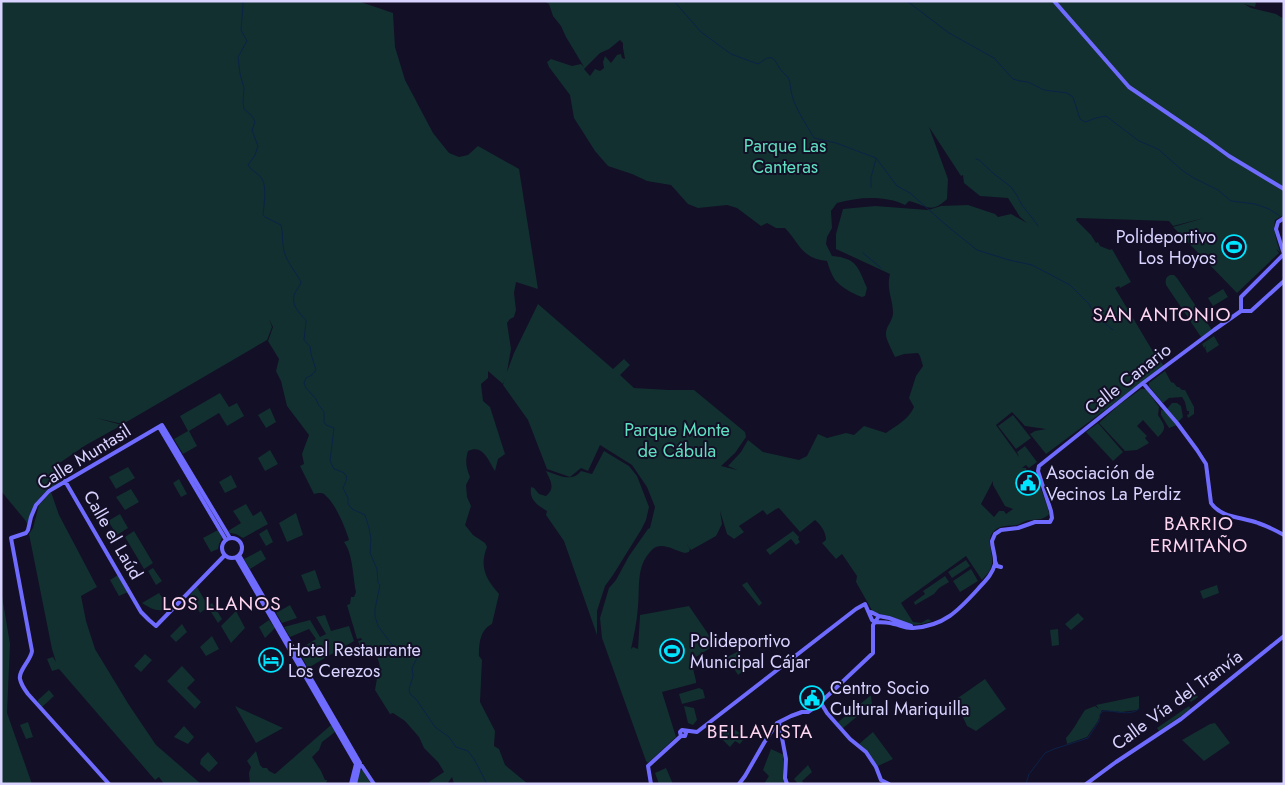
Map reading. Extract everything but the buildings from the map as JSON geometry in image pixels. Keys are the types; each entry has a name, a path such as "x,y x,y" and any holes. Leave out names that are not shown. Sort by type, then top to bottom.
{"street":[{"path":"1054,1 1129,87 1229,156 1283,189"},
{"path":"1284,218 1278,222 1276,229 1284,254 1241,297 1241,311 1251,311 1284,281"},
{"name":"Calle Canario","path":"995,561 992,541 997,532 1036,522 1050,522 1052,518 1051,510 1038,468 1047,458 1143,383 1241,311"},
{"path":"1143,383 1177,423 1206,464 1211,503 1214,507 1222,513 1261,523 1284,535"},
{"name":"Calle Muntasil","path":"109,784 28,694 20,679 20,675 31,657 32,651 11,538 26,533 38,502 48,491 160,426 228,539"},
{"name":"Calle el Laúd","path":"65,481 135,600 144,614 156,626 225,555"},
{"path":"235,538 241,542 242,550 238,556 230,557 225,555 222,549 228,539 235,538"},
{"path":"238,556 358,765 362,766 374,784"},
{"path":"995,561 997,566 1001,567"},
{"path":"875,622 915,628 945,619 956,612 984,583 992,572 995,561"},
{"path":"651,784 648,766 681,736 680,731 697,732 856,609 865,604 875,622"},
{"path":"869,611 915,628"},
{"path":"739,784 779,722 802,712 808,712 821,703 873,653 874,638 872,625 879,616"},
{"name":"Calle Vía del Tranvía","path":"1086,784 1180,719 1284,636"},
{"path":"821,703 827,713 850,739 866,752 876,767 881,780 890,784"},
{"path":"779,722 786,759 785,778 787,784"},
{"path":"351,784 358,765"},
{"path":"355,784 358,765"}],"green space":[{"path":"1,1 358,1 393,13 395,47 405,80 433,133 449,153 459,157 468,155 478,146 519,169 538,289 516,282 514,293 516,310 514,317 507,323 511,349 507,372 514,353 538,304 613,369 624,359 630,365 620,375 634,388 694,390 745,432 746,437 735,453 721,466 737,470 728,466 741,452 748,440 763,452 799,460 807,456 818,434 827,438 846,433 854,435 864,426 886,433 906,418 914,407 909,398 916,376 923,366 920,356 918,353 895,357 887,340 886,332 893,313 889,289 890,274 836,249 836,234 843,209 875,206 928,210 941,206 968,205 995,214 998,217 1011,214 1027,223 1020,217 1008,198 980,196 964,183 963,175 961,176 929,127 948,179 947,199 942,204 929,208 909,201 905,205 880,198 862,198 837,203 831,211 832,228 827,237 826,244 832,256 852,261 859,269 867,288 865,296 862,297 855,294 835,280 827,261 812,257 806,253 785,228 776,228 767,223 761,226 737,208 727,205 698,208 688,204 671,185 647,181 608,166 595,151 574,118 570,95 547,62 551,59 572,66 581,64 584,67 561,26 553,16 549,4 544,1 1254,1 1256,3 1255,7 1244,4 1251,8 1276,14 1284,19 1284,186 1282,187 1284,188 1284,215 1275,220 1280,252 1276,249 1279,253 1237,293 1173,227 1204,218 1173,226 1169,221 1077,218 1076,220 1096,243 1098,242 1100,246 1110,250 1112,249 1131,282 1120,288 1119,286 1115,288 1158,360 1164,366 1046,454 1030,434 1046,429 1025,426 1012,412 996,425 1019,457 1017,452 1025,446 1037,462 1029,468 1026,465 1022,468 1026,468 1027,473 1021,475 1022,479 1025,478 1028,487 1039,483 1049,514 1043,518 1027,520 1017,525 997,528 990,539 991,567 982,580 966,556 901,603 913,622 921,623 928,619 932,621 911,625 873,612 856,582 857,576 842,554 836,559 822,543 826,540 826,537 819,524 815,520 800,532 779,508 767,515 763,510 739,526 744,532 734,539 727,534 720,511 722,524 716,536 691,550 685,542 690,549 689,552 685,553 663,546 653,548 642,564 637,618 631,649 633,647 638,649 640,615 689,606 715,645 691,660 696,683 662,692 676,737 648,763 602,638 600,618 609,588 616,580 629,556 650,528 655,507 647,487 632,465 600,445 588,471 581,468 570,477 547,469 528,420 503,385 505,378 503,384 488,371 488,378 481,384 483,401 490,407 505,454 498,459 495,471 481,451 473,449 468,451 466,464 470,477 466,485 467,497 471,506 465,525 487,547 484,561 485,572 487,578 499,594 492,624 483,633 480,642 479,656 482,660 480,702 495,731 494,746 499,749 505,765 528,784 454,784 452,777 447,784 431,784 429,782 444,772 405,721 393,713 390,714 375,690 380,667 378,660 368,649 362,652 358,641 362,640 361,638 357,639 347,605 350,604 351,597 354,597 356,592 351,559 344,542 349,540 333,504 324,494 314,494 300,466 304,464 302,454 309,435 287,406 281,381 276,371 279,359 268,341 273,327 269,319 272,327 267,340 123,424 96,418 122,425 86,445 52,468 60,483 47,491 38,500 28,525 1,491","holes":["620,40 623,43 625,59 622,58 621,54 617,55 611,63 605,56 604,68 600,71 595,69 590,76 584,69 600,53 609,49","993,481 993,485 1005,506 1013,509 1006,514 1004,511 999,511 994,517 981,504"]},
{"path":"1174,275 1177,278 1212,330 1201,337 1166,285 1166,278"},
{"path":"1223,289 1228,297 1213,306 1208,298"},
{"path":"1214,336 1219,345 1207,353 1206,346 1204,348 1202,344"},
{"path":"1165,371 1171,382 1185,390 1194,407 1194,414 1188,418 1189,411 1187,411 1182,397 1169,398 1163,403 1149,386 1149,383"},
{"path":"1141,389 1146,389 1159,407 1158,415 1164,429 1158,437 1143,420 1137,426 1147,436 1145,438 1149,443 1137,450 1125,451 1099,423"},
{"path":"220,393 229,407 237,403 244,416 227,426 219,413 189,431 197,446 183,454 174,439 188,431 180,416"},
{"path":"1172,403 1177,403 1181,406 1183,417 1178,422 1167,409"},
{"path":"270,408 276,422 266,428 258,415"},
{"path":"1161,410 1166,411 1177,425 1169,428 1161,415"},
{"path":"1013,415 1031,438 1016,449 998,426"},
{"path":"1098,423 1123,452 1113,461 1086,432"},
{"path":"270,450 278,464 265,471 258,458"},
{"path":"604,451 629,466 637,476 649,507 641,530 605,586 597,611 597,635 564,541 546,515 547,511 534,502 531,495 531,487 539,494 546,496 549,493 551,484 546,471 569,477 577,475 581,471 592,474"},
{"path":"128,467 135,478 116,489 109,477"},
{"path":"231,475 237,487 225,493 219,482"},
{"path":"179,479 187,494 181,497 173,483"},
{"path":"131,489 139,502 125,510 116,497"},
{"path":"51,492 59,515 97,587 81,596 86,621 95,649 156,745 201,784 164,784 159,777 155,780 59,669 52,671 47,659 53,657 56,662 29,534 33,528 39,505"},
{"path":"246,504 253,516 261,511 268,524 243,538 228,531 241,523 233,511"},
{"path":"296,513 303,535 287,542 279,523"},
{"path":"120,514 128,528 117,535 108,521"},
{"path":"267,529 273,542 266,546 259,534"},
{"path":"218,530 222,538 218,549 211,552 203,538"},
{"path":"134,531 153,563 144,569 125,537"},
{"path":"793,531 799,537 800,542 796,545 791,539 770,555 766,550"},
{"path":"261,550 266,559 250,569 244,559"},
{"path":"966,560 970,566 952,578 948,572"},
{"path":"153,568 162,581 156,585 148,571"},
{"path":"971,569 978,581 960,592 953,581"},
{"path":"315,570 321,588 308,592 301,575"},
{"path":"118,575 128,592 119,596 110,580"},
{"path":"945,576 949,582 939,588 934,594 915,605 914,602 925,594 923,591"},
{"path":"747,582 762,603 759,606 742,585"},
{"path":"1217,585 1219,593 1203,599 1200,591"},
{"path":"197,587 208,606 212,603 222,619 218,623 208,607 200,613 190,595"},
{"path":"1,590 10,644 7,713 32,784 1,784"},
{"path":"159,593 169,608 155,610 142,603"},
{"path":"290,605 297,618 282,623 276,613"},
{"path":"236,611 245,628 231,643 221,626"},
{"path":"1078,613 1084,619 1071,630 1065,624"},
{"path":"325,615 331,631 349,626 354,641 308,668 298,650 316,639 309,629 290,637 284,627 310,620 320,637 326,634 316,617"},
{"path":"269,620 275,628 265,638 259,627"},
{"path":"182,624 187,632 176,642 170,636"},
{"path":"1058,629 1059,645 1052,646 1050,630"},
{"path":"212,636 219,649 206,656 200,647"},
{"path":"739,651 749,666 738,675 727,657"},
{"path":"145,654 152,660 141,672 134,666"},
{"path":"182,666 195,680 187,688 201,702 195,709 167,681"},
{"path":"985,679 1006,709 976,731 967,726 955,700"},
{"path":"1192,686 1198,697 1191,702 1187,698 1181,702 1177,697"},
{"path":"699,688 703,690 705,698 682,704 679,694"},
{"path":"49,690 54,696 42,707 38,700"},
{"path":"870,696 872,704 842,729 837,723"},
{"path":"1139,696 1139,708 1137,710 1121,712 1102,710 1098,721 1087,737 1067,744 1066,738 1085,710 1095,706 1099,709 1096,705"},
{"path":"235,706 283,728 256,743"},
{"path":"684,706 694,708 697,720 693,725 688,723"},
{"path":"1189,706 1191,709 1159,731 1157,728"},
{"path":"28,722 33,737 26,739 20,725"},
{"path":"1215,723 1230,743 1204,761 1182,740"},
{"path":"331,725 335,732 322,742 319,750 312,757 325,780 327,780 326,784 250,784 249,773 251,767 247,761 256,751 260,765 275,774"},
{"path":"730,725 742,734 741,739 743,740 740,744 735,741 730,747 718,735"},
{"path":"184,726 194,737 188,744 174,737"},
{"path":"873,732 893,759 878,766 859,744"},
{"path":"771,749 784,755 785,784 764,784 769,776 763,770"},
{"path":"208,752 218,763 209,772 200,764 201,759"},
{"path":"808,765 812,772 802,781 804,784 798,784 794,779"},
{"path":"666,768 673,784 659,784 655,773"},
{"path":"361,770 363,771 371,784 356,784"}],"waterway":[{"path":"242,1 241,30 247,41 238,57 244,88 244,109 252,116 255,122 252,130 258,146 255,155 248,165 264,182 263,215 281,225 285,255 301,282 295,293 294,305 306,320 304,340 310,346 316,370 306,378 304,383 324,412 324,422 326,425 334,428 330,461 334,469 346,475 343,488 348,498 348,504 352,509 365,515 369,528 371,539 370,553 377,569 378,583 380,585 375,609 378,626 393,646 416,654 417,658 412,668 413,676 409,689 410,694 416,699 435,727 449,737 456,747 468,751 487,784"},
{"path":"674,1 701,32 731,54 758,64 765,59 772,58 787,76 796,106 814,138 836,143 876,158 897,186 910,193 977,250 1032,265 1070,285 1089,304 1096,316 1113,330"},
{"path":"907,1 949,33 994,58 1013,79 1028,82 1044,90 1067,93 1073,97 1080,119 1085,122 1106,116 1139,141 1158,149 1183,171 1218,190 1231,201 1255,204 1269,209 1280,216"},
{"path":"871,187 871,177 876,159"},
{"path":"976,159 1011,187 1018,197"},
{"path":"1018,198 1038,226"},
{"path":"863,253 881,268"},
{"path":"1030,773 1045,753 1088,738 1103,711 1131,713 1139,709"},
{"path":"1026,784 1029,774"}],"place":[{"name":"Polideportivo Los Hoyos","path":"1234,247"},
{"name":"Asociación de Vecinos La Perdiz","path":"1028,483"},
{"name":"Polideportivo Municipal Cájar","path":"672,651"},
{"name":"Hotel Restaurante Los Cerezos","path":"271,660"},
{"name":"Centro Socio Cultural Mariquilla","path":"812,698"}],"district":[{"name":"SAN ANTONIO","path":"1162,314"},
{"name":"BARRIO ERMITAÑO","path":"1199,534"},
{"name":"LOS LLANOS","path":"222,603"},
{"name":"BELLAVISTA","path":"760,731"}],"park label":[{"name":"Parque Las Canteras","path":"785,156"},
{"name":"Parque Monte de Cábula","path":"677,440"}]}
